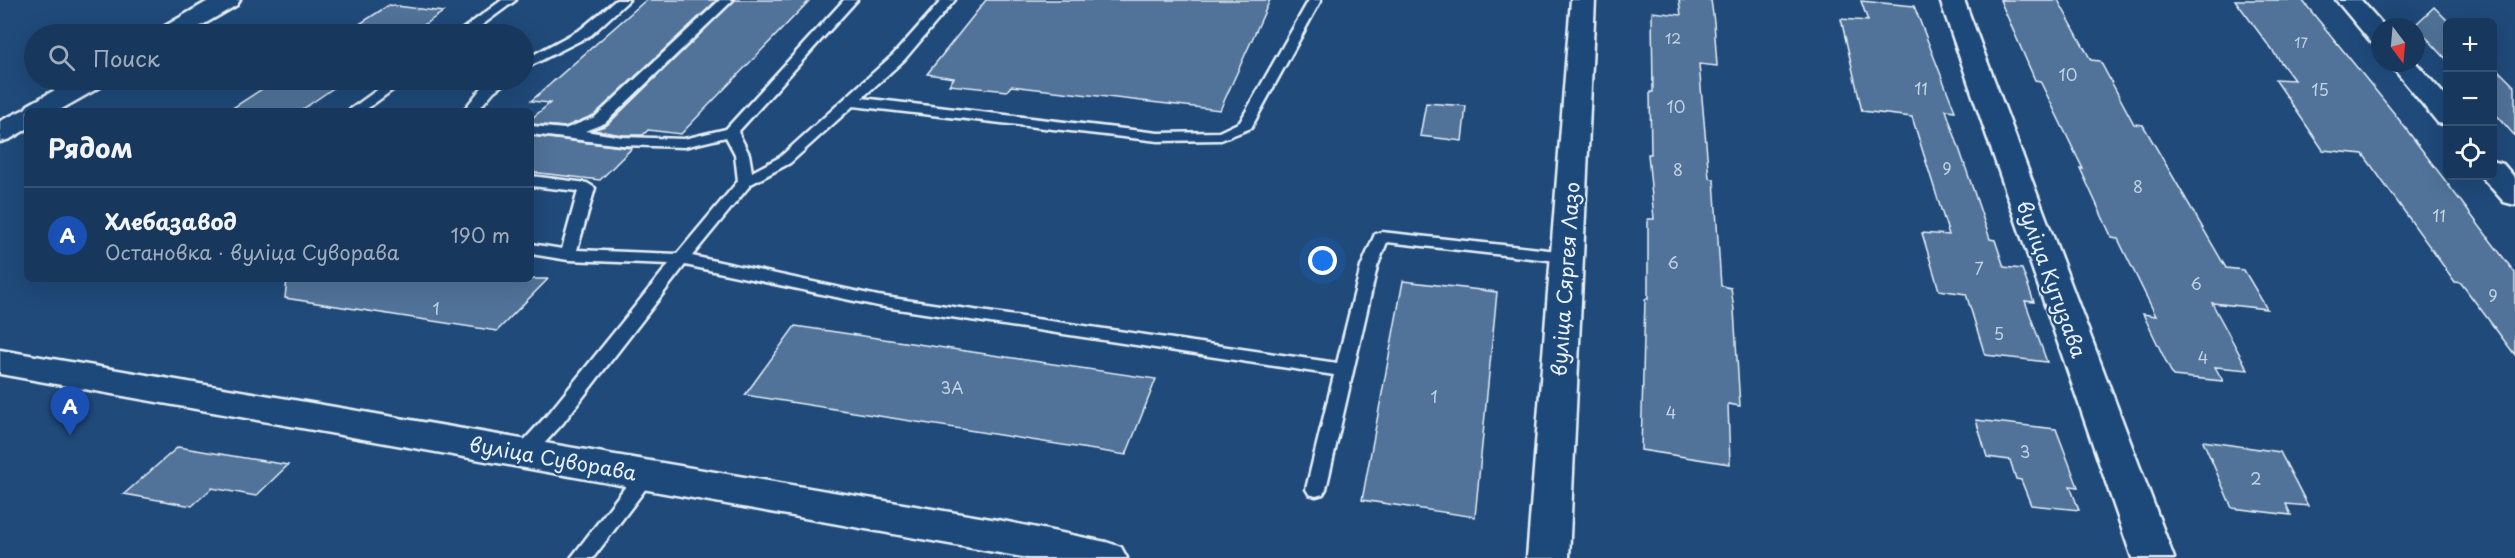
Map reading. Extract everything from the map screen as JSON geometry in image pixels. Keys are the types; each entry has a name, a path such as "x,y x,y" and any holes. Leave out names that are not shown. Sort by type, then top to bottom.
{"street":[{"path":"186,24 228,0"},
{"name":"вуліца Сяргея Лазо","path":"1548,558 1582,0"},
{"name":"вуліца Кутузава","path":"1952,0 2153,558"},
{"path":"2348,0 2371,27"},
{"path":"2410,72 2443,111"},
{"path":"43,108 75,90"},
{"path":"0,133 24,119"},
{"path":"2497,175 2515,196"},
{"name":"вуліца Суворава","path":"0,362 1003,537 1106,558"}],"lane":[{"path":"476,24 510,0"},
{"path":"534,60 586,32 623,0"},
{"path":"567,133 600,120 727,0"},
{"path":"534,130 622,141 684,143 731,132 851,0"},
{"path":"524,453 556,418 681,259 746,181 785,160 899,57 949,0"},
{"path":"850,101 1158,137 1221,136 1246,125 1315,0"},
{"path":"359,108 385,90"},
{"path":"472,108 487,90"},
{"path":"731,132 742,154 746,181"},
{"path":"534,181 587,188 568,255"},
{"path":"1316,489 1369,267 1381,237 1567,257"},
{"path":"534,249 568,255 681,259 878,301 1344,370"},
{"path":"581,558 646,474"}],"building":[{"path":"646,0 717,0 594,115 565,127 534,124 534,116 550,103 531,101"},
{"path":"735,0 810,0 681,134 648,130 643,135 622,135 593,130 607,125"},
{"path":"986,0 1270,0 1220,110 1011,86 1007,91 949,85 954,78 927,74"},
{"path":"1679,0 1711,0 1714,22 1717,66 1699,64 1709,178 1714,179 1721,286 1731,288 1734,310 1740,406 1728,404 1730,464 1641,450 1645,299 1648,299 1648,219 1654,219 1648,154 1651,154 1650,92 1653,92 1652,12 1681,15"},
{"path":"2000,0 2058,0 2091,60 2100,61 2134,124 2143,125 2226,268 2244,270 2267,309 2212,303 2248,370 2215,367 2223,381 2173,376 2143,314 2156,316 2118,239 2112,238 2080,168 2083,169 2040,81 2035,80"},
{"path":"2235,0 2302,0 2394,113 2515,273 2515,355 2461,283 2455,282 2363,154 2323,150 2275,79 2294,80"},
{"path":"1861,1 1914,6 1955,111 1946,110 1990,239 1995,240 2004,267 2022,269 2034,302 2025,301 2047,362 1985,355 1966,294 1939,290 1922,233 1949,235 1912,117 1862,111 1841,19 1868,21"},
{"path":"389,5 443,12 425,24 360,24"},
{"path":"2434,7 2445,18 2443,18 2443,56 2425,36 2425,18 2422,18"},
{"path":"2497,69 2515,87 2515,136 2497,116"},
{"path":"261,90 330,90 304,108 233,108"},
{"path":"1426,103 1466,106 1462,141 1420,136"},
{"path":"534,136 632,148 600,180 534,172"},
{"path":"534,279 548,279 497,331 285,298 287,282 534,282"},
{"path":"1403,281 1497,292 1475,517 1362,500"},
{"path":"795,326 1156,379 1126,455 745,395"},
{"path":"1976,420 2056,429 2078,487 2070,486 2079,510 2031,505 2021,480 2016,479 2010,460 1987,457"},
{"path":"2203,441 2280,452 2308,506 2286,504 2291,515 2232,508"},
{"path":"178,447 288,465 256,496 212,488 192,506 124,494"}],"place":[{"name":"Хлебазавод","path":"70,436"}]}
